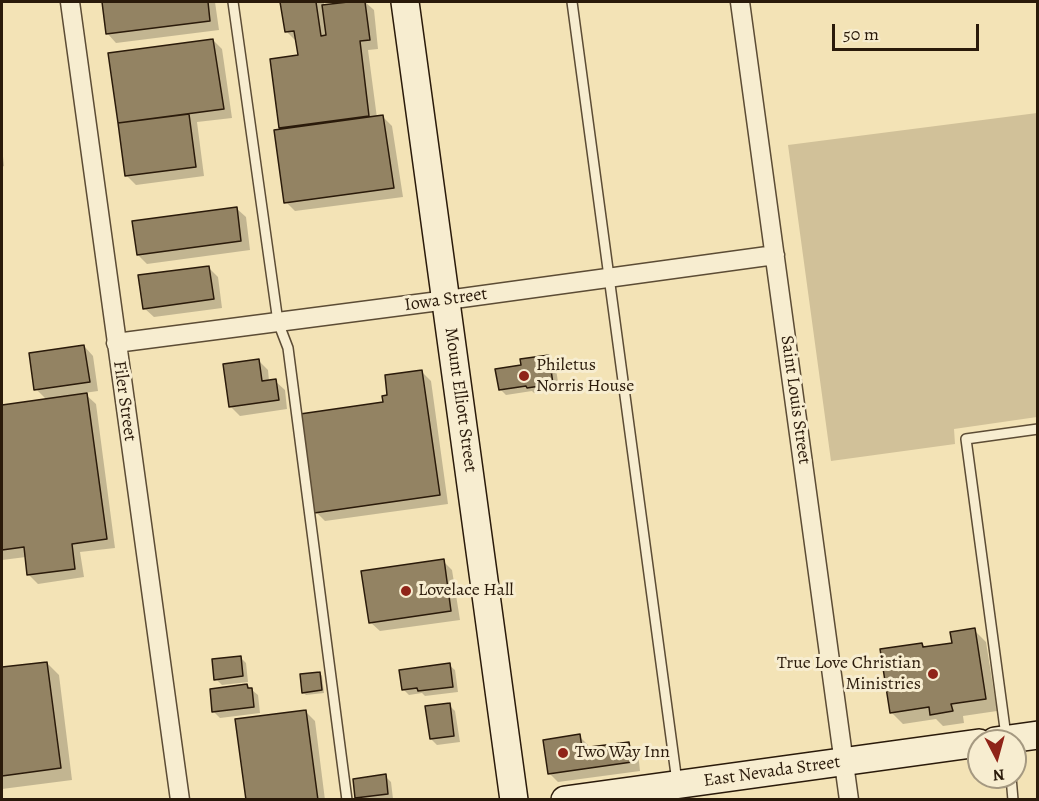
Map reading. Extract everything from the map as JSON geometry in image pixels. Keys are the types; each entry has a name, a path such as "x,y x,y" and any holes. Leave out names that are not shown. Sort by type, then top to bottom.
{"street":[{"name":"Filer Street","path":"70,2 180,800"},
{"name":"Mount Elliott Street","path":"405,2 514,800"},
{"name":"Saint Louis Street","path":"740,2 849,800"},
{"name":"Iowa Street","path":"116,343 775,255"},
{"name":"East Nevada Street","path":"565,800 967,745"}],"lane":[{"path":"233,2 278,322 288,348 347,800"},
{"path":"572,2 677,784"},
{"path":"1002,729 966,440 1038,429"}],"shaded area":[{"path":"1037,113 1037,417 954,429 955,444 831,461 788,145"}],"building":[{"path":"102,2 208,2 210,21 106,34"},
{"path":"280,2 316,2 321,36 326,35 322,5 365,2 370,40 360,41 369,116 279,128 270,59 298,55 294,31 285,32"},
{"path":"213,39 224,109 118,123 108,53"},
{"path":"189,114 196,167 125,176 118,123"},
{"path":"383,115 394,188 284,203 274,130"},
{"path":"237,207 241,241 137,255 132,221"},
{"path":"209,266 214,299 143,309 138,275"},
{"path":"84,345 90,382 34,390 29,353"},
{"name":"Philetus Norris House","path":"549,355 553,384 499,390 495,369 521,365 520,359"},
{"path":"259,359 262,381 276,379 279,400 229,407 223,364"},
{"path":"422,370 440,495 314,513 300,414 383,402 382,396 387,395 385,375"},
{"path":"87,393 107,539 72,544 75,569 27,575 24,547 2,550 2,405"},
{"name":"Lovelace Hall","path":"444,559 451,611 369,623 361,571"},
{"name":"True Love Christian Ministries","path":"975,628 986,699 951,704 953,711 930,715 929,707 890,713 880,649 922,643 923,647 952,643 950,632"},
{"path":"241,656 243,676 214,680 212,659"},
{"path":"47,662 61,768 2,776 2,667"},
{"path":"450,663 453,687 418,691 417,688 402,690 399,670"},
{"path":"320,672 322,690 302,693 300,674"},
{"path":"247,684 248,688 252,688 254,707 212,712 210,689"},
{"path":"450,703 454,736 430,739 425,706"},
{"path":"306,710 318,800 246,800 235,719"},
{"path":"580,734 582,748 629,742 632,762 548,774 543,740"},
{"path":"386,774 388,794 355,798 353,779"}],"place":[{"name":"Philetus Norris House","path":"524,376"},
{"name":"Lovelace Hall","path":"406,591"},
{"name":"True Love Christian Ministries","path":"933,674"},
{"name":"Two Way Inn","path":"563,753"}]}
